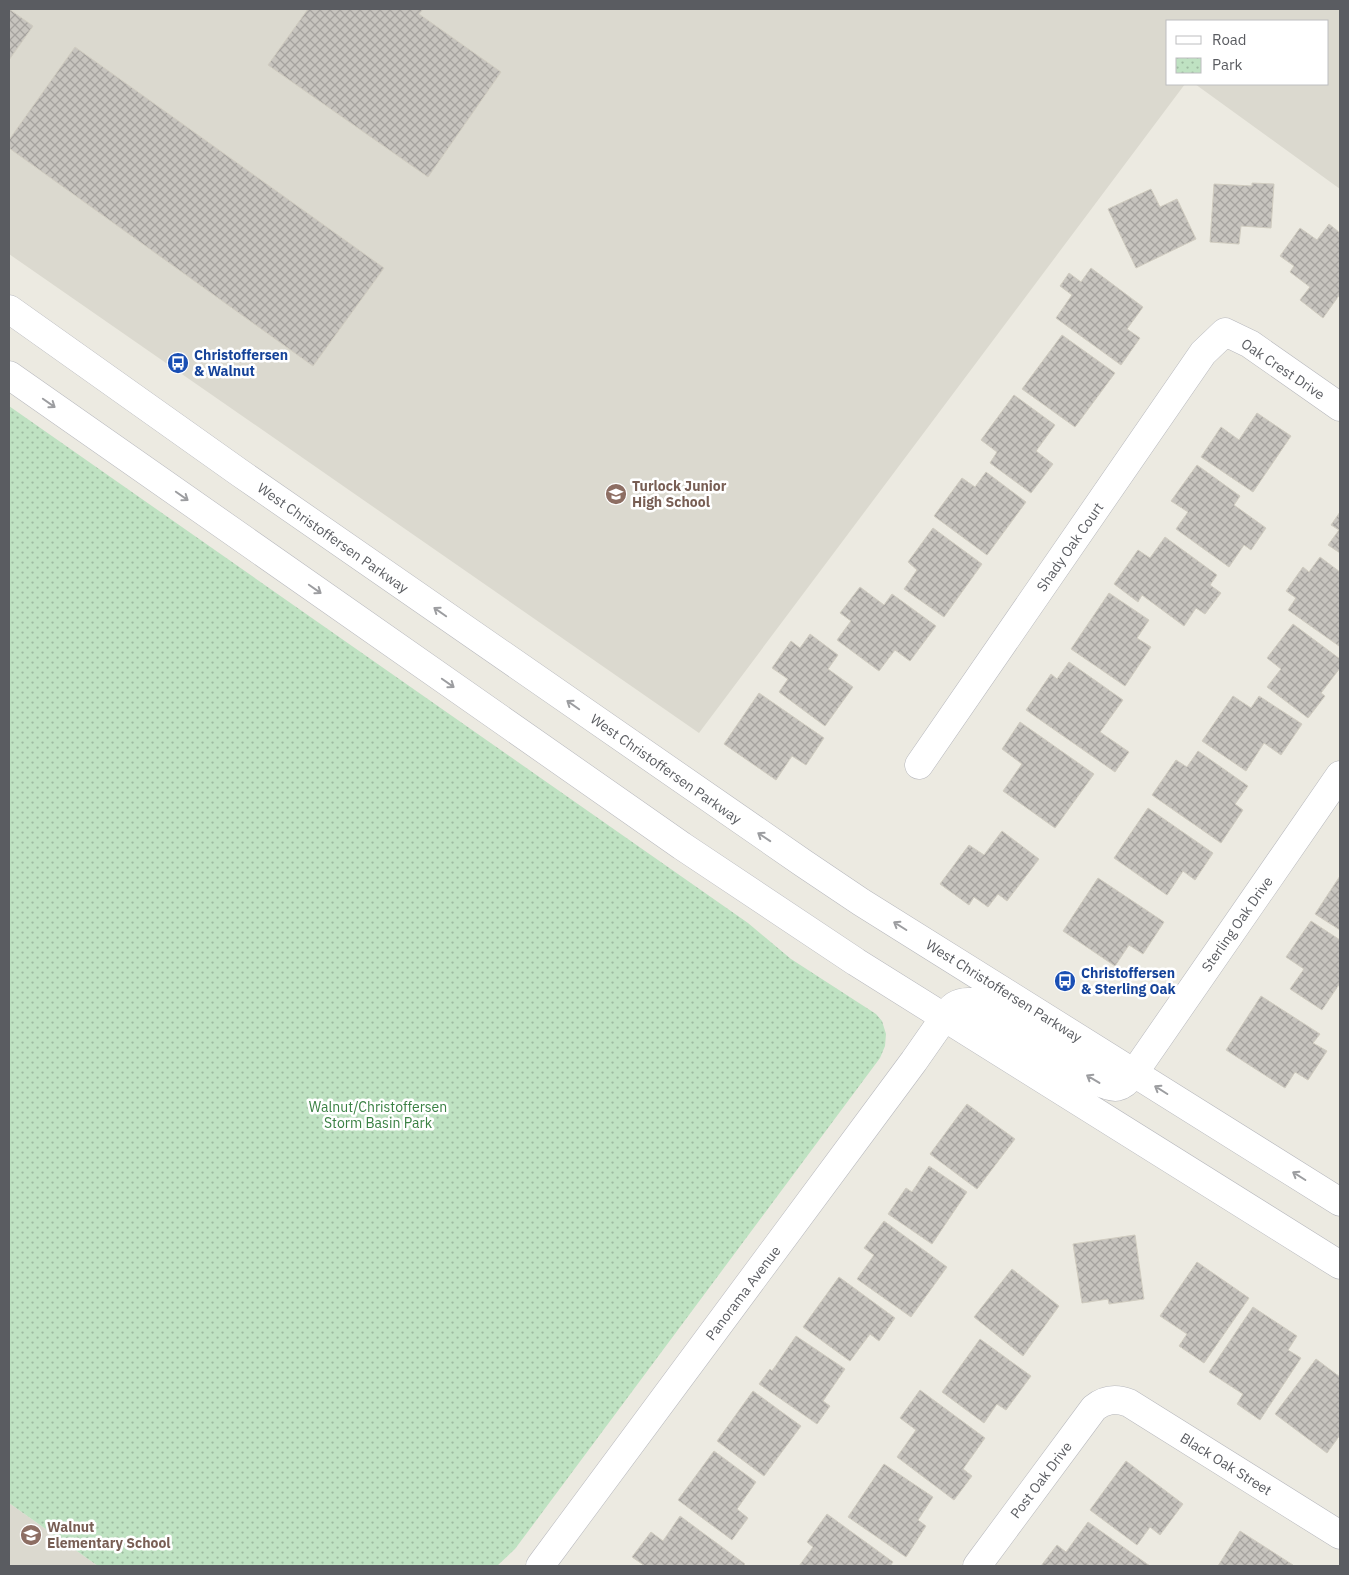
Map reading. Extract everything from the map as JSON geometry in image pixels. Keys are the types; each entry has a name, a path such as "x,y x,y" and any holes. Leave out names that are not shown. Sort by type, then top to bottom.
{"street":[{"name":"West Christoffersen Parkway","path":"9,308 240,473 795,858 861,902 1340,1202"},
{"name":"Oak Crest Drive","path":"1225,332 1250,344 1340,408"},
{"name":"Shady Oak Court","path":"919,765 1203,353 1225,332"},
{"path":"9,375 682,846 848,957 1340,1265"},
{"name":"Sterling Oak Drive","path":"944,1018 950,1008 956,1004 963,1001 971,1002 1096,1081 1115,1088 1122,1085 1134,1073 1340,775"},
{"name":"Panorama Avenue","path":"540,1566 908,1070 944,1018"},
{"name":"Black Oak Street","path":"1110,1400 1129,1403 1340,1535"},
{"name":"Post Oak Drive","path":"977,1566 1094,1408 1110,1400"}],"shaded area":[{"name":"Turlock Junior High School","path":"9,9 1340,9 1340,189 1196,85 1329,85 1329,20 1166,20 1166,85 1184,85 699,733 9,254"},
{"name":"Walnut Elementary School","path":"9,1503 98,1566 9,1566"}],"green space":[{"name":"Walnut/Christoffersen Storm Basin Park","path":"9,406 748,923 791,959 876,1014 882,1021 886,1034 885,1046 880,1058 515,1549 497,1566 98,1566 9,1503"}],"building":[{"path":"9,9 33,26 9,60"},
{"path":"308,9 423,9 419,14 501,72 428,177 268,65"},
{"path":"75,47 384,268 313,366 9,148 9,140"},
{"path":"1252,183 1274,184 1271,228 1241,226 1239,244 1210,242 1214,184 1252,186"},
{"path":"1151,189 1160,207 1177,199 1196,239 1136,268 1108,209"},
{"path":"1329,224 1340,233 1340,294 1323,318 1300,300 1310,287 1290,272 1294,266 1280,256 1300,228 1317,240"},
{"path":"1091,268 1143,307 1127,329 1140,338 1121,365 1056,318 1072,295 1060,286 1069,273 1081,282"},
{"path":"1062,335 1115,373 1075,427 1022,389"},
{"path":"1014,395 1055,425 1036,451 1053,464 1031,493 990,463 997,452 981,440"},
{"path":"1257,413 1291,436 1253,492 1201,457 1221,427 1239,440"},
{"path":"1197,465 1240,496 1234,505 1266,528 1251,550 1244,545 1229,567 1176,529 1188,512 1171,501"},
{"path":"986,472 1026,502 987,555 934,516 962,478 975,487"},
{"path":"1340,512 1340,553 1328,545 1339,530 1331,525"},
{"path":"933,528 982,564 944,617 904,589 917,570 908,562"},
{"path":"1165,537 1217,575 1210,585 1221,593 1205,614 1196,608 1184,626 1142,595 1138,602 1114,584 1138,550 1150,558"},
{"path":"1320,557 1340,572 1339,646 1288,610 1296,598 1286,591 1303,567 1309,572"},
{"path":"860,587 884,605 892,594 936,626 910,661 895,650 879,671 837,640 851,621 840,613"},
{"path":"1109,593 1149,620 1137,638 1151,647 1125,686 1071,649"},
{"path":"1293,624 1340,659 1340,668 1321,693 1325,696 1308,718 1267,687 1281,669 1267,658"},
{"path":"810,634 838,655 828,669 853,687 825,726 779,692 788,679 772,668 791,641 800,648"},
{"path":"1069,662 1123,700 1100,732 1129,752 1115,772 1026,710 1051,674 1057,679"},
{"path":"759,693 824,738 806,765 792,756 776,780 724,744"},
{"path":"1233,696 1251,708 1259,696 1302,724 1281,755 1264,743 1246,771 1202,741"},
{"path":"1020,722 1094,774 1055,828 1003,791 1022,764 1002,749"},
{"path":"1198,751 1248,786 1235,804 1243,810 1221,843 1152,795 1176,760 1187,767"},
{"path":"1148,808 1213,853 1195,880 1183,871 1167,895 1114,858"},
{"path":"1002,831 1039,859 1007,901 998,894 988,907 974,897 969,905 940,884 969,845 984,855"},
{"path":"1340,876 1340,930 1315,914"},
{"path":"1098,878 1164,922 1143,954 1129,945 1115,966 1063,931"},
{"path":"1311,921 1340,940 1340,983 1322,1010 1290,989 1304,969 1286,957"},
{"path":"1261,996 1320,1034 1313,1043 1327,1051 1308,1080 1295,1072 1285,1088 1226,1050"},
{"path":"967,1104 1015,1139 977,1189 930,1154"},
{"path":"929,1166 967,1192 932,1244 888,1214 906,1188 912,1192"},
{"path":"884,1221 947,1267 911,1317 857,1279 874,1255 864,1248"},
{"path":"1135,1235 1144,1299 1109,1304 1108,1299 1082,1303 1073,1244"},
{"path":"1197,1262 1249,1298 1204,1363 1179,1346 1187,1334 1160,1316"},
{"path":"1012,1269 1059,1306 1023,1356 974,1317"},
{"path":"839,1277 895,1318 879,1341 870,1334 850,1361 803,1327"},
{"path":"1253,1307 1297,1336 1288,1350 1301,1358 1260,1420 1237,1404 1243,1394 1209,1372"},
{"path":"796,1336 845,1369 823,1401 830,1406 817,1424 759,1384 770,1369 772,1371"},
{"path":"980,1339 1031,1376 1006,1410 997,1404 984,1423 942,1392"},
{"path":"1316,1359 1340,1377 1340,1435 1327,1453 1275,1414"},
{"path":"920,1390 985,1438 963,1469 972,1476 954,1500 897,1457 916,1430 900,1418"},
{"path":"753,1391 801,1426 764,1476 717,1441"},
{"path":"714,1451 756,1482 737,1509 748,1518 732,1540 678,1500"},
{"path":"1126,1461 1183,1504 1160,1535 1150,1527 1137,1545 1090,1510"},
{"path":"884,1464 933,1497 918,1520 926,1526 906,1557 848,1517"},
{"path":"827,1514 893,1562 890,1566 799,1566 813,1547 807,1542"},
{"path":"680,1516 745,1564 743,1566 645,1566 632,1557 651,1532 663,1541"},
{"path":"1088,1522 1150,1566 1041,1566 1057,1545 1066,1552"},
{"path":"1240,1531 1293,1565 1293,1566 1218,1566"}],"place":[{"name":"Christoffersen & Walnut","path":"178,363"},
{"name":"Turlock Junior High School","path":"616,494"},
{"name":"Christoffersen & Sterling Oak","path":"1065,981"},
{"name":"Walnut Elementary School","path":"31,1535"}]}
